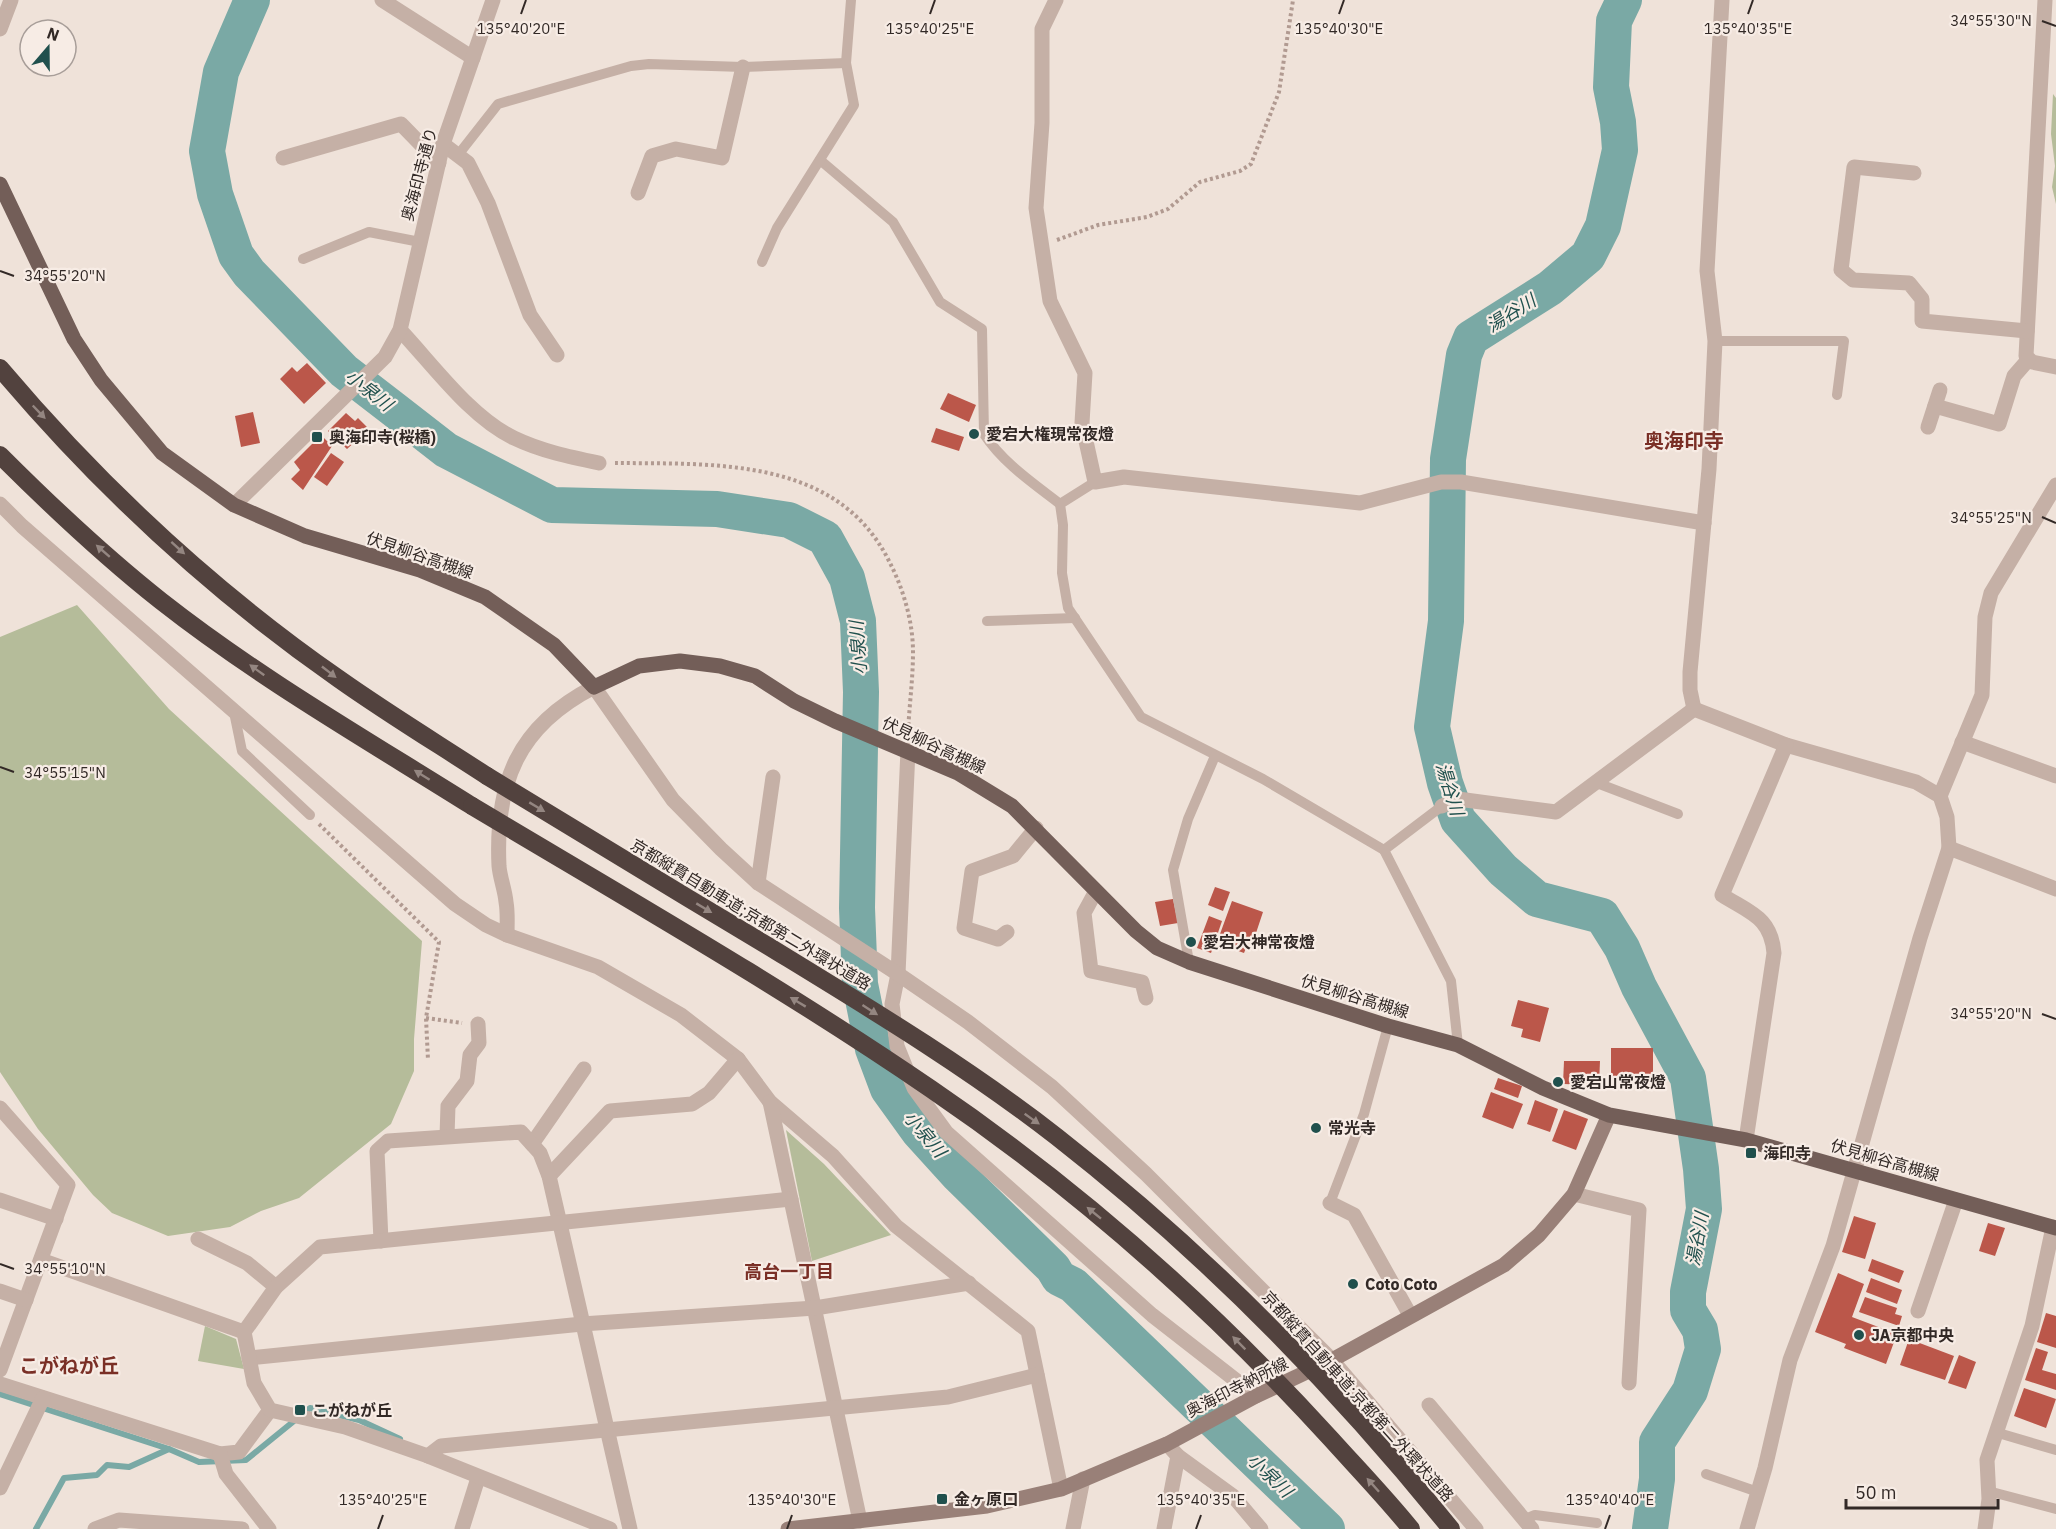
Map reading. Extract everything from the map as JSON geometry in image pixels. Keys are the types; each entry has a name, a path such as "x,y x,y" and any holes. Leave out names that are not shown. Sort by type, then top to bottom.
{"highway":[{"name":"京都縦貫自動車道;京都第二外環状道路","path":"0,368 124,500 230,595 338,678 487,776 836,987 952,1063 1056,1136 1149,1213 1247,1302 1328,1388 1451,1529"},
{"path":"0,455 60,515 161,601 278,685 472,806 817,1014 932,1090 1033,1163 1126,1238 1221,1325 1303,1409 1411,1529"}],"main road":[{"name":"伏見柳谷高槻線","path":"0,184 74,339 101,380 162,453 234,505 305,536 420,570 485,597 554,645 594,687 639,666 680,661 720,666 755,676 795,701 958,773 1012,806 1136,931 1157,948 1189,962 1388,1026 1458,1045 1543,1088 1610,1115 1746,1140 2054,1228"},
{"name":"奥海印寺納所線","path":"788,1529 987,1506 1061,1489 1167,1444 1250,1399 1332,1360 1504,1265 1539,1235 1574,1194 1610,1115"}],"street":[{"path":"382,0 473,58"},
{"name":"奥海印寺通り","path":"234,505 385,357 400,330 443,144 493,0"},
{"path":"1056,0 1042,29 1042,123 1036,208 1050,301 1085,373 1082,423 1095,482 1124,477 1360,503 1441,482 1461,482 1704,524"},
{"path":"1694,709 1690,690 1690,672 1704,524 1715,341 1707,271 1722,0"},
{"path":"1935,406 2000,424 2014,376 2028,360 2027,331 2045,0"},
{"path":"0,29 15,3"},
{"path":"638,193 652,156 676,149 722,158 743,67"},
{"path":"283,158 400,124 439,163"},
{"path":"443,144 468,163 488,203 530,315 557,355"},
{"path":"1914,173 1854,167 1841,270 1853,280 1909,282 1922,299 1922,321 2027,331"},
{"path":"400,330 480,415 513,438 553,453 598,463"},
{"path":"2028,360 2056,367"},
{"path":"1928,428 1940,390"},
{"path":"1747,1529 1790,1360 1833,1246 1920,938 1949,848 1947,817 1940,796 1982,695 1986,617 1992,593 2056,485"},
{"path":"0,504 455,904 486,925 598,967 681,1015 738,1059 771,1102 833,1156 896,1226 1028,1331 1061,1489"},
{"path":"507,934 507,902 499,868 499,813 512,769 529,737 548,716 572,698 594,687 673,800 758,884 894,971 968,1022 1052,1087 1146,1174 1332,1360 1476,1529"},
{"path":"1694,709 1786,745 1916,782 1940,796"},
{"path":"1442,806 1458,799 1556,812 1694,709"},
{"path":"1962,742 2056,776"},
{"path":"1746,1140 1774,945 1766,923 1722,896 1786,745"},
{"path":"905,749 892,1005 897,1046 914,1088 946,1132 1250,1399"},
{"path":"758,884 773,777"},
{"path":"1007,932 998,939 964,928 972,871 1013,856 1036,828"},
{"path":"1949,848 2056,889"},
{"path":"1096,891 1084,913 1091,971 1142,982 1146,998"},
{"path":"447,1136 448,1106 467,1081 471,1055 479,1043 478,1024"},
{"path":"549,1176 610,1111 692,1104 709,1093 738,1059"},
{"path":"532,1144 584,1069"},
{"path":"771,1102 860,1521"},
{"path":"0,1108 68,1185 0,1370"},
{"path":"381,1241 377,1151 388,1141 520,1132 540,1153 549,1176 630,1529"},
{"path":"1574,1194 1639,1210 1629,1383"},
{"path":"610,1529 478,1478 428,1456 345,1427 270,1410 254,1383 244,1332 276,1287 320,1247 791,1199"},
{"path":"0,1200 56,1220"},
{"path":"1918,1311 1956,1200"},
{"path":"1330,1203 1354,1215 1410,1315"},
{"path":"1985,1529 1988,1491 1987,1460 2032,1326 2054,1228"},
{"path":"198,1239 247,1263 276,1287"},
{"path":"40,1260 244,1332"},
{"path":"249,1358 582,1324 814,1308 969,1283"},
{"path":"0,1291 26,1300"},
{"path":"428,1456 441,1446 948,1397 1037,1375"},
{"path":"0,1384 41,1403 221,1459 239,1452 270,1410"},
{"path":"0,1488 41,1403"},
{"path":"1429,1405 1528,1524"},
{"path":"1167,1444 1178,1456 1233,1496 1261,1529"},
{"path":"1164,1529 1178,1456"},
{"path":"221,1459 226,1474 269,1529"},
{"path":"462,1529 478,1478"},
{"path":"1073,1529 1083,1479"},
{"path":"95,1529 119,1520 242,1529"}],"lane":[{"path":"762,262 777,228 854,105 846,63 851,0"},
{"path":"458,155 498,104 631,66 649,64 743,67 846,63"},
{"path":"820,160 893,222 940,302 982,329 984,434 992,446 1016,470 1060,504 1063,525 1062,573 1068,608 1141,717 1263,779 1384,850 1451,981 1458,1045"},
{"path":"303,259 369,232 420,242"},
{"path":"1715,341 1844,341 1838,395"},
{"path":"1060,504 1095,482"},
{"path":"987,621 1075,618"},
{"path":"234,711 242,751 310,814"},
{"path":"1189,962 1173,870 1188,819 1215,756"},
{"path":"1597,783 1678,814"},
{"path":"1384,850 1442,806"},
{"path":"1330,1203 1364,1113 1388,1026"},
{"path":"1995,1432 2056,1450"},
{"path":"1706,1474 1758,1492"},
{"path":"1988,1491 2056,1509"},
{"path":"1528,1524 1534,1515 1597,1523"}],"path":[{"path":"1042,246 1098,225 1147,217 1168,209 1200,182 1240,171 1251,164 1279,92 1293,0"},
{"path":"598,463 740,466 802,482 844,504 877,537 903,588 913,651 905,749"},
{"path":"310,814 439,942 426,1018 428,1059"},
{"path":"426,1018 478,1024"}],"green space":[{"path":"2053,94 2056,98 2056,204 2052,187 2055,166 2051,134"},
{"path":"77,605 169,709 422,941 414,1039 414,1071 391,1124 299,1198 261,1211 230,1227 168,1236 112,1213 93,1195 38,1129 0,1072 0,637"},
{"path":"786,1130 824,1164 891,1235 812,1261"},
{"path":"205,1326 236,1339 244,1369 198,1361"}],"building":[{"path":"307,363 326,383 304,404 280,379 292,367 297,372"},
{"path":"948,393 976,405 969,422 940,409"},
{"path":"253,412 260,443 241,447 235,416"},
{"path":"346,413 355,421 358,418 369,429 347,449 328,431"},
{"path":"936,428 964,437 959,451 931,442"},
{"path":"321,435 332,446 303,490 291,479 300,470 294,462"},
{"path":"331,453 344,462 327,486 314,477"},
{"path":"1215,887 1230,892 1223,911 1208,905"},
{"path":"1173,899 1178,923 1160,926 1155,902"},
{"path":"1232,901 1263,912 1252,945 1248,943 1244,953 1230,948 1233,938 1220,934"},
{"path":"1209,916 1222,921 1211,953 1197,948"},
{"path":"1518,1000 1549,1008 1540,1042 1521,1037 1523,1029 1511,1026"},
{"path":"1611,1048 1653,1048 1653,1080 1611,1080"},
{"path":"1564,1061 1600,1061 1599,1085 1563,1084"},
{"path":"1498,1078 1522,1086 1518,1098 1494,1089"},
{"path":"1491,1092 1523,1104 1513,1129 1482,1117"},
{"path":"1535,1100 1558,1109 1550,1132 1527,1124"},
{"path":"1564,1110 1588,1119 1576,1150 1552,1141"},
{"path":"1854,1216 1876,1223 1865,1259 1842,1252"},
{"path":"1988,1223 2005,1228 1995,1256 1979,1251"},
{"path":"1872,1259 1904,1271 1899,1283 1868,1271"},
{"path":"1838,1273 1864,1284 1852,1317 1897,1334 1886,1364 1844,1348 1846,1344 1815,1332"},
{"path":"1871,1278 1902,1290 1897,1304 1866,1292"},
{"path":"1865,1297 1897,1308 1895,1314 1902,1316 1899,1326 1859,1312"},
{"path":"2046,1313 2056,1316 2056,1348 2037,1342"},
{"path":"1909,1339 1954,1356 1945,1380 1900,1365"},
{"path":"2036,1348 2048,1352 2042,1370 2056,1374 2056,1390 2025,1380"},
{"path":"1959,1355 1976,1362 1966,1389 1948,1383"},
{"path":"2024,1388 2056,1399 2046,1428 2014,1416"}],"waterway":[{"name":"小泉川","path":"252,0 221,72 207,151 215,194 236,255 249,273 344,371 446,450 552,505 717,509 789,520 825,538 847,578 858,621 861,692 857,908 860,984 873,1049 888,1089 919,1132 958,1175 1053,1268 1059,1278 1073,1285 1327,1529"},
{"name":"湯谷川","path":"1624,0 1614,21 1611,87 1618,122 1620,150 1603,226 1588,256 1550,288 1471,338 1464,355 1448,459 1446,621 1432,727 1445,783 1458,820 1503,870 1537,899 1602,916 1622,948 1639,987 1688,1078 1701,1169 1704,1209 1688,1292 1688,1310 1700,1330 1703,1349 1690,1391 1657,1442 1657,1479 1650,1529"},
{"path":"0,1394 169,1449"},
{"path":"36,1529 64,1478 97,1475 107,1465 129,1467 169,1449 199,1462 246,1460 310,1408 359,1420 400,1439"}],"place":[{"name":"愛宕大権現常夜燈","path":"974,434"},
{"name":"奥海印寺(桜橋)","path":"317,437"},
{"name":"愛宕大神常夜燈","path":"1191,942"},
{"name":"愛宕山常夜燈","path":"1558,1082"},
{"name":"常光寺","path":"1316,1128"},
{"name":"海印寺","path":"1751,1153"},
{"name":"Coto Coto","path":"1353,1284"},
{"name":"JA京都中央","path":"1859,1335"},
{"name":"こがねが丘","path":"300,1410"},
{"name":"金ヶ原口","path":"942,1499"}],"district":[{"name":"奥海印寺","path":"1684,440"},
{"name":"高台一丁目","path":"789,1271"},
{"name":"こがねが丘","path":"69,1365"}]}
